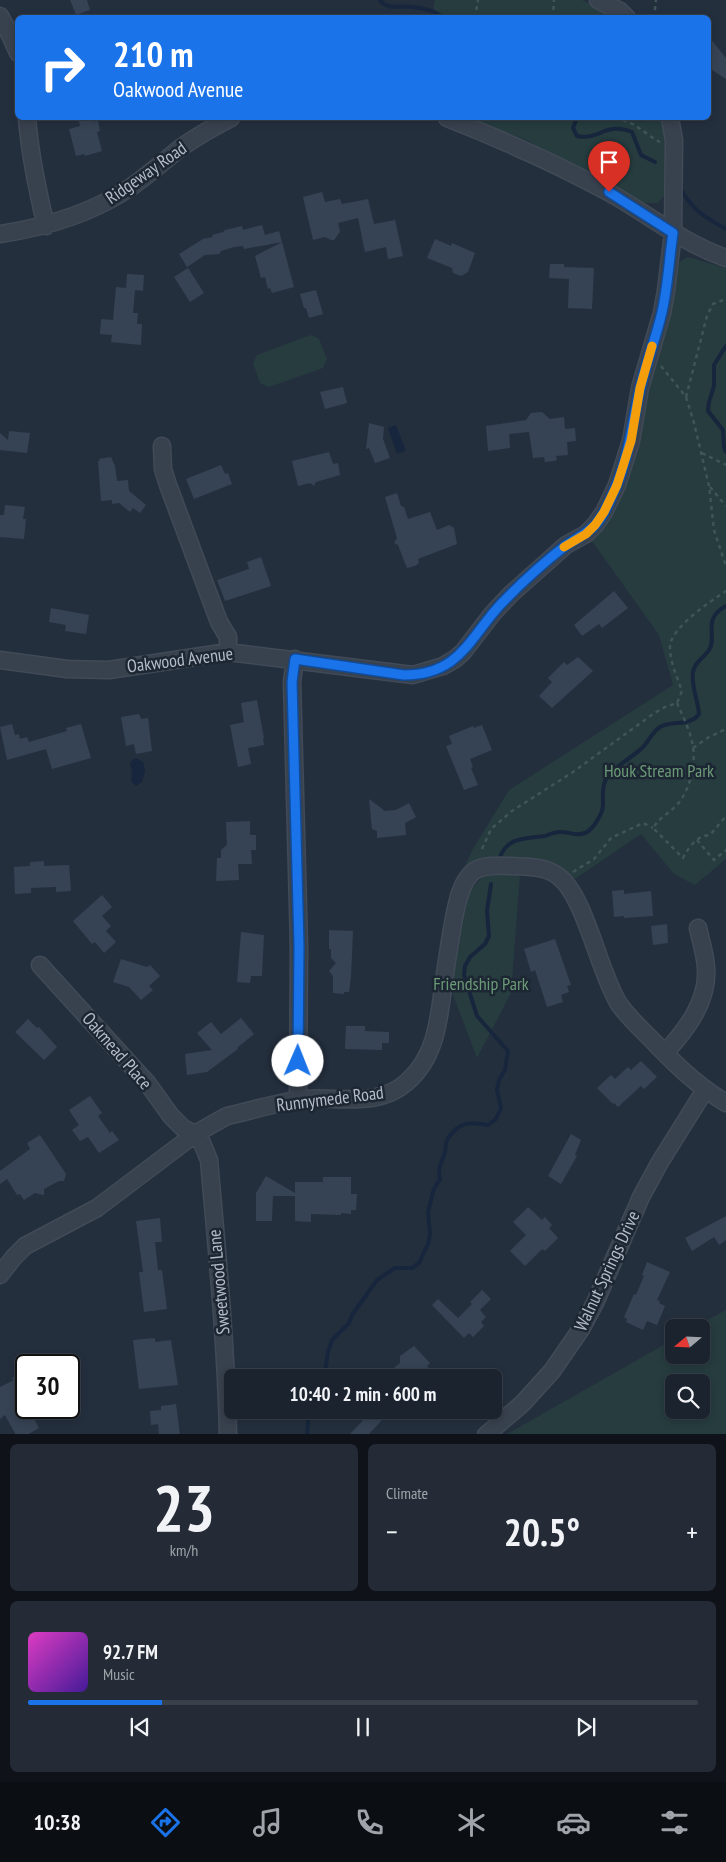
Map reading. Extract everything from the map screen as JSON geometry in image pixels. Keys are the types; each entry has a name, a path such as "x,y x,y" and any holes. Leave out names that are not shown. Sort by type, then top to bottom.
{"street":[{"path":"598,0 624,15"},
{"path":"0,16 15,46"},
{"path":"27,120 34,180 46,226"},
{"name":"Ridgeway Road","path":"0,234 46,226 75,217 101,205 130,188 207,130 227,120"},
{"path":"452,120 550,162 632,206 673,233 704,250 726,258"},
{"name":"Oakwood Avenue","path":"0,660 67,669 109,670 228,652 413,675 443,666 463,652 492,613 511,594 566,545 586,534 595,525 604,512 624,466 631,441 640,388 662,313 673,233 674,150 670,120"},
{"path":"162,446 164,469 168,485 219,622 228,637 228,652"},
{"path":"295,659 292,682 299,946 298,1100"},
{"name":"Runnymede Road","path":"0,1275 25,1246 98,1208 195,1134 226,1116 298,1100 356,1100 378,1096 394,1091 406,1083 419,1069 428,1055 438,1026 457,905 464,883 469,875 476,870 496,866 537,868 550,871 564,881 576,898 608,982 619,1004 630,1018 665,1053 705,1090 726,1103"},
{"path":"665,1053 692,1020 704,991 706,967 698,928"},
{"name":"Oakmead Place","path":"40,966 142,1077 171,1116 183,1128 195,1134"},
{"name":"Walnut Springs Drive","path":"486,1434 523,1402 552,1371 582,1329 641,1197 660,1162 705,1090"},
{"name":"Sweetwood Lane","path":"195,1134 202,1143 209,1160 226,1370 228,1434"}],"path":[{"path":"476,15 478,0"},
{"path":"553,15 554,0"},
{"path":"654,15 656,0"},
{"path":"628,120 647,135 674,150"},
{"path":"686,397 707,316 713,304 726,299"},
{"path":"650,352 686,397 709,486 714,530 726,566"},
{"path":"702,454 726,465"},
{"path":"709,486 726,506"},
{"path":"653,828 659,818 676,806 688,788 693,748 677,703 682,691 674,669 670,646 672,636 701,609 726,591"},
{"path":"482,849 491,829 512,811 572,772 653,714 677,703"},
{"path":"693,748 709,737 726,729"},
{"path":"564,881 578,868 594,860 611,838 643,823 653,828 683,858 690,845 703,836 710,835 726,816"},
{"path":"697,840 714,860 726,850"}],"green space":[{"path":"435,0 582,0 614,15 432,15"},
{"path":"474,120 664,120 669,145 670,167 663,198 657,203 645,203 528,141"},
{"name":"Houk Stream Park","path":"688,257 726,268 726,859 695,885 674,874 641,834 575,879 567,872 549,865 469,866 463,870 473,849 509,790 673,685 659,635 589,537 644,403 676,283 679,262"},
{"path":"311,335 319,339 327,359 323,368 269,387 260,383 253,363 257,355"},
{"name":"Friendship Park","path":"490,874 520,874 511,993 477,1058 450,987 463,912 470,891 483,876"},
{"path":"726,1310 726,1434 507,1434 665,1344 665,1364 710,1364 709,1319"}],"water":[{"path":"396,425 406,451 397,454 388,428"},
{"path":"136,758 143,762 145,771 142,782 136,786 131,781 132,772 130,764"}],"building":[{"path":"70,0 87,0 90,10 76,15"},
{"path":"711,39 726,58 726,79 711,69"},
{"path":"78,120 92,120 93,122 98,120 100,131 97,132 102,151 85,156 84,154 76,156 69,129 80,126"},
{"path":"322,192 325,202 340,199 342,204 368,199 374,224 395,220 403,256 388,259 386,247 365,252 358,218 338,223 340,232 334,240 325,237 313,240 303,197"},
{"path":"262,225 265,235 279,231 282,242 244,249 243,246 234,247 221,251 219,254 205,255 187,267 179,254 203,239 213,237 212,235 225,230 242,226 243,230"},
{"path":"435,239 451,246 452,243 475,253 468,272 461,276 453,273 452,268 427,258"},
{"path":"282,242 294,287 272,293 270,288 268,289 265,277 261,278 255,256"},
{"path":"550,264 564,264 564,267 594,268 592,309 568,308 569,279 549,278"},
{"path":"188,268 204,293 190,302 174,277"},
{"path":"127,274 144,275 143,291 135,290 133,313 138,313 137,324 142,324 141,345 111,342 112,335 100,334 101,319 113,320 116,287 126,288"},
{"path":"316,290 323,314 309,318 300,294"},
{"path":"343,387 347,403 325,409 320,392"},
{"path":"542,412 550,419 564,417 565,429 575,428 576,441 567,442 568,455 556,456 557,460 545,462 544,457 533,458 529,432 509,434 510,448 488,451 486,426 526,420 531,413"},
{"path":"369,423 384,427 383,439 390,458 375,463 369,448 366,449"},
{"path":"9,431 30,433 27,453 0,450 0,433 8,440"},
{"path":"329,452 333,464 338,463 340,475 316,482 314,486 310,483 298,486 292,461"},
{"path":"111,457 115,466 117,481 128,480 129,491 146,505 140,513 133,508 130,512 119,503 112,504 112,500 101,501 98,461 100,461 99,459"},
{"path":"221,465 225,474 228,473 232,484 194,499 186,479"},
{"path":"397,493 408,519 430,512 437,530 449,525 454,528 457,544 418,559 419,563 407,568 398,545 394,543 397,538 385,497"},
{"path":"5,505 25,507 23,519 26,519 24,539 0,537 0,515 4,515"},
{"path":"261,557 271,586 225,601 217,580 249,569 247,562"},
{"path":"614,591 628,608 602,628 599,624 582,636 574,625"},
{"path":"51,608 89,615 86,634 65,631 66,625 49,622"},
{"path":"578,657 593,671 552,708 539,696 552,682 548,678 564,662 567,665"},
{"path":"257,700 264,745 248,748 251,764 238,767 230,725 244,722 241,703"},
{"path":"139,714 141,719 148,718 152,751 136,754 134,744 126,746 121,717"},
{"path":"12,724 15,735 19,734 20,739 27,737 29,742 67,731 66,728 81,724 91,758 52,769 46,749 7,760 0,727"},
{"path":"482,725 492,750 470,759 473,767 471,768 478,785 464,790 446,746 452,744 449,736 473,726 474,728"},
{"path":"369,799 385,811 396,810 409,803 416,817 405,823 406,835 377,838 377,831 372,829"},
{"path":"250,821 250,835 256,835 256,850 251,850 252,864 238,864 239,880 216,881 217,858 221,858 221,850 227,845 226,822"},
{"path":"44,861 44,866 69,865 71,891 56,892 56,887 31,888 31,893 15,894 14,867 30,866 30,862"},
{"path":"624,890 624,894 651,891 653,916 614,917 612,891"},
{"path":"102,895 112,907 102,916 111,926 106,931 116,942 104,953 95,942 92,944 73,921"},
{"path":"667,924 668,943 653,945 651,926"},
{"path":"329,930 353,931 349,992 344,992 344,994 333,993 333,976 329,971 336,963 331,958 331,949 329,949"},
{"path":"241,932 264,935 262,976 251,976 250,983 237,982"},
{"path":"555,939 571,985 567,986 569,992 561,995 563,1002 547,1007 535,970 531,972 524,949"},
{"path":"121,959 147,967 150,965 160,976 149,986 153,990 141,1000 129,987 113,982"},
{"path":"241,1018 254,1034 238,1049 207,1072 187,1075 185,1054 212,1050 197,1033 211,1022 221,1034"},
{"path":"28,1019 37,1028 39,1027 57,1047 44,1060 15,1032"},
{"path":"346,1026 365,1026 365,1031 389,1032 389,1043 382,1043 382,1050 345,1049"},
{"path":"641,1061 657,1077 644,1089 641,1086 618,1107 597,1088 611,1075 615,1079 628,1067 631,1070"},
{"path":"90,1096 102,1113 98,1116 110,1133 112,1131 119,1140 99,1153 88,1137 80,1141 72,1130 79,1125 69,1110"},
{"path":"571,1134 581,1140 575,1155 577,1156 561,1184 548,1176"},
{"path":"40,1135 66,1174 64,1181 59,1181 44,1189 44,1195 35,1193 24,1200 20,1194 17,1195 7,1179 0,1184 0,1171 30,1149 27,1143"},
{"path":"266,1176 295,1193 295,1182 323,1182 323,1177 351,1177 351,1194 357,1194 356,1210 351,1210 351,1214 341,1213 341,1215 311,1214 311,1222 295,1221 295,1196 273,1196 272,1221 256,1221 256,1193"},
{"path":"528,1207 542,1220 545,1217 552,1225 549,1228 558,1238 545,1251 542,1249 525,1266 510,1251 526,1235 513,1222"},
{"path":"726,1216 726,1240 719,1245 714,1237 692,1251 685,1238"},
{"path":"160,1218 162,1242 155,1242 158,1270 162,1270 167,1309 144,1312 139,1272 143,1272 136,1221"},
{"path":"647,1262 670,1272 657,1300 665,1306 657,1325 647,1321 643,1330 626,1322 627,1319 624,1317 644,1276 642,1275"},
{"path":"482,1290 491,1299 480,1310 486,1317 481,1322 484,1326 473,1337 469,1333 464,1338 432,1305 438,1299 458,1318 472,1304 470,1302"},
{"path":"155,1338 155,1342 171,1340 178,1385 139,1389 133,1340"},
{"path":"414,1346 430,1363 427,1366 430,1369 393,1369 400,1363 400,1356"},
{"path":"15,1376 15,1419 34,1419 39,1428 29,1434 15,1434 5,1415 0,1419 0,1387 14,1380 12,1378"},
{"path":"176,1404 180,1434 159,1434 158,1424 151,1425 150,1411 161,1410 161,1406"},
{"path":"364,1419 381,1419 382,1420 369,1434 350,1434"}],"waterway":[{"path":"380,0 391,7 425,9 440,15"},
{"path":"576,120 573,128 577,136 591,136 616,129 632,132 641,155 655,162"},
{"path":"681,190 700,213 726,229"},
{"path":"726,346 714,365 714,386 708,411 723,430 726,452"},
{"path":"500,857 508,845 518,840 545,836 557,832 578,834 588,831 597,821 601,812 604,786 609,775 643,747 660,727 691,721 699,714 693,672 711,645 711,628 714,617 718,611 726,606"},
{"path":"325,1369 332,1340 349,1323 352,1315 377,1280 395,1268 412,1268 419,1263 428,1244 430,1234 428,1212 434,1189 440,1179 439,1168 446,1143 451,1134 464,1124 488,1125 496,1119 501,1108 497,1090 499,1080 505,1070 508,1051 477,1016 464,975 465,966 470,957 485,944 489,936 487,911 491,884"},
{"path":"307,1434 308,1419"}],"slow traffic":[{"path":"564,547 586,534 595,525 604,512 617,485 631,441 640,388 652,346"}],"route":[{"path":"298,1061 299,946 292,682 295,659 404,675 422,674 443,666 463,652 492,613 511,594 566,545 586,534 604,512 617,485 631,441 640,388 662,313 673,233 609,192"}]}
